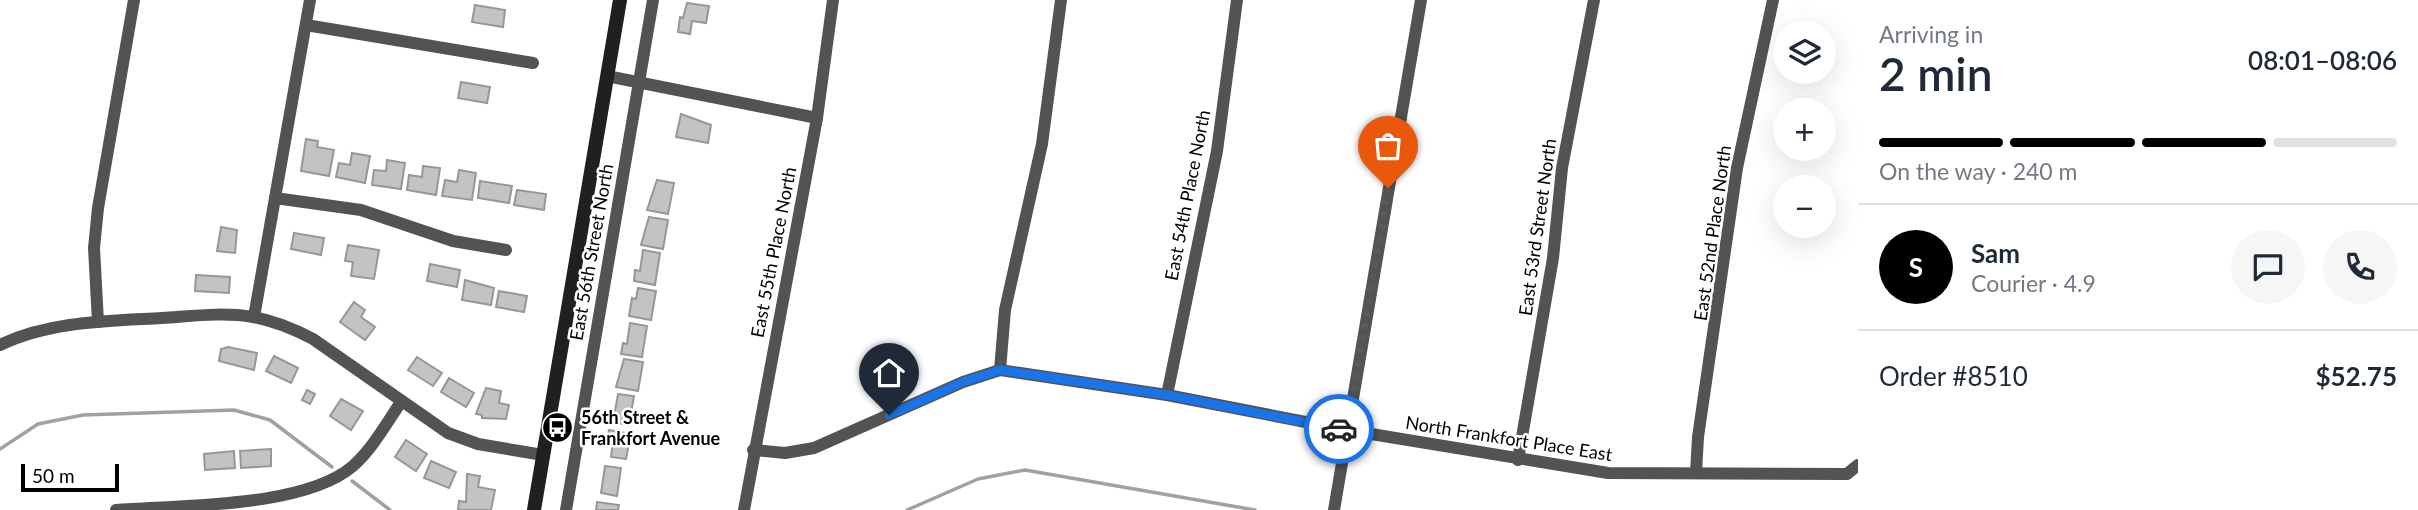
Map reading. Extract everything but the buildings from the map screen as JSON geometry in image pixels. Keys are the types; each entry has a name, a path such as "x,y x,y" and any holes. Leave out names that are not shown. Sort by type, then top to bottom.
{"street":[{"path":"99,322 94,248 98,208 134,0"},
{"path":"254,317 310,0"},
{"name":"East 56th Street North","path":"534,510 620,0"},
{"name":"East 56th Street North","path":"566,510 653,0"},
{"name":"East 55th Place North","path":"744,510 753,450 817,118 832,0"},
{"path":"1000,370 1005,310 1042,144 1061,0"},
{"name":"East 54th Place North","path":"1167,395 1217,151 1237,0"},
{"path":"1334,510 1421,0"},
{"name":"East 53rd Street North","path":"1518,460 1553,258 1562,168 1594,0"},
{"name":"East 52nd Place North","path":"1696,473 1698,437 1737,168 1773,0"},
{"path":"306,26 533,63"},
{"path":"607,76 817,118"},
{"path":"275,198 361,210 453,241 506,250"},
{"path":"0,345 32,333 99,322 226,314 254,317 290,327 313,339 401,402 464,439 543,455"},
{"name":"North Frankfort Place East","path":"753,450 785,453 814,448 963,382 1000,370 1167,395 1347,430 1608,473 1847,474 1858,465"},
{"path":"116,510 283,496 315,489 330,482 364,456 401,402"}],"waterway":[{"path":"0,449 38,424 83,415 234,410 270,420 332,467"},
{"path":"907,510 978,479 1025,470 1255,510"},
{"path":"352,481 390,510"}],"way so far":[{"path":"1339,429 1347,430 1388,188"}],"place":[{"name":"56th Street & Frankfort Avenue","path":"558,427"}],"route":[{"path":"889,415 963,382 1000,370 1167,395 1339,429"}]}
